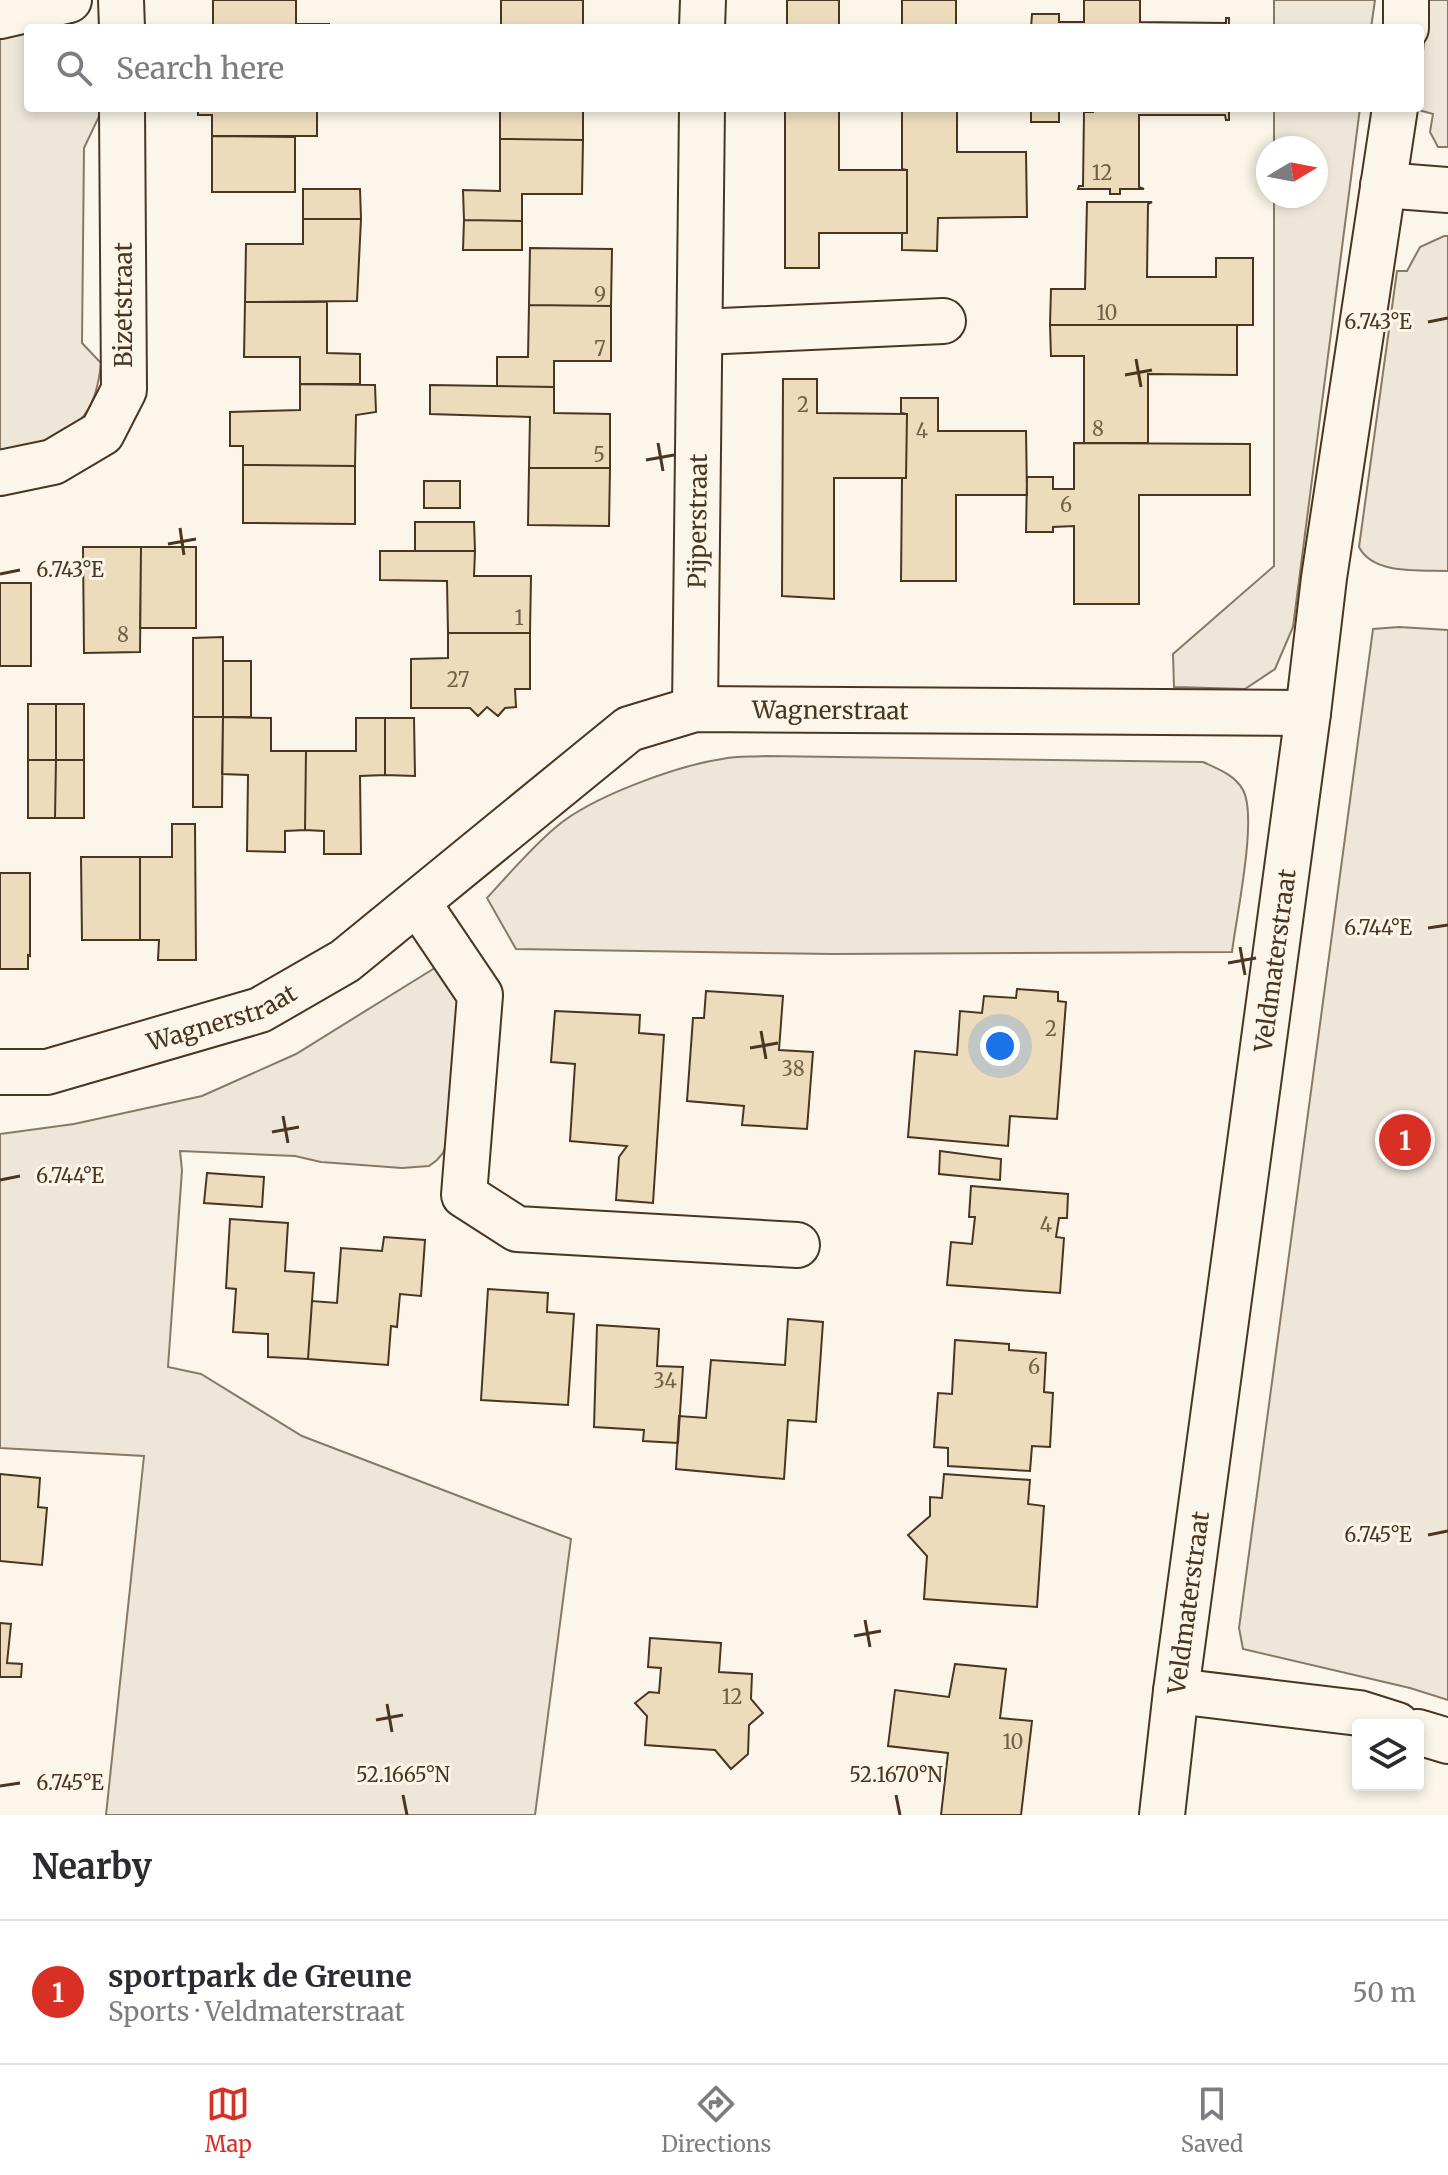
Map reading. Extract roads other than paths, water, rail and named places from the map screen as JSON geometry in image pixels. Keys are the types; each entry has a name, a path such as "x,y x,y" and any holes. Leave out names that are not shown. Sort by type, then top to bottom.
{"street":[{"path":"0,16 69,0"},
{"path":"121,0 122,24"},
{"path":"702,24 703,0"},
{"path":"1406,0 1406,24"},
{"name":"Bizetstraat","path":"0,473 53,462 102,433 124,390 122,112"},
{"name":"Pijperstraat","path":"695,709 702,112"},
{"name":"Veldmaterstraat","path":"1162,1815 1324,578 1394,112"},
{"path":"1383,185 1448,190"},
{"path":"701,332 943,321"},
{"name":"Wagnerstraat","path":"0,1072 47,1072 260,1010 345,961 629,729 695,709 1308,713"},
{"path":"418,903 480,995 464,1195 517,1229 797,1245"},
{"path":"1176,1691 1359,1713 1378,1719"},
{"path":"1424,1734 1448,1741"}],"place":[{"name":"sportpark de Greune","path":"1405,1140"}]}
